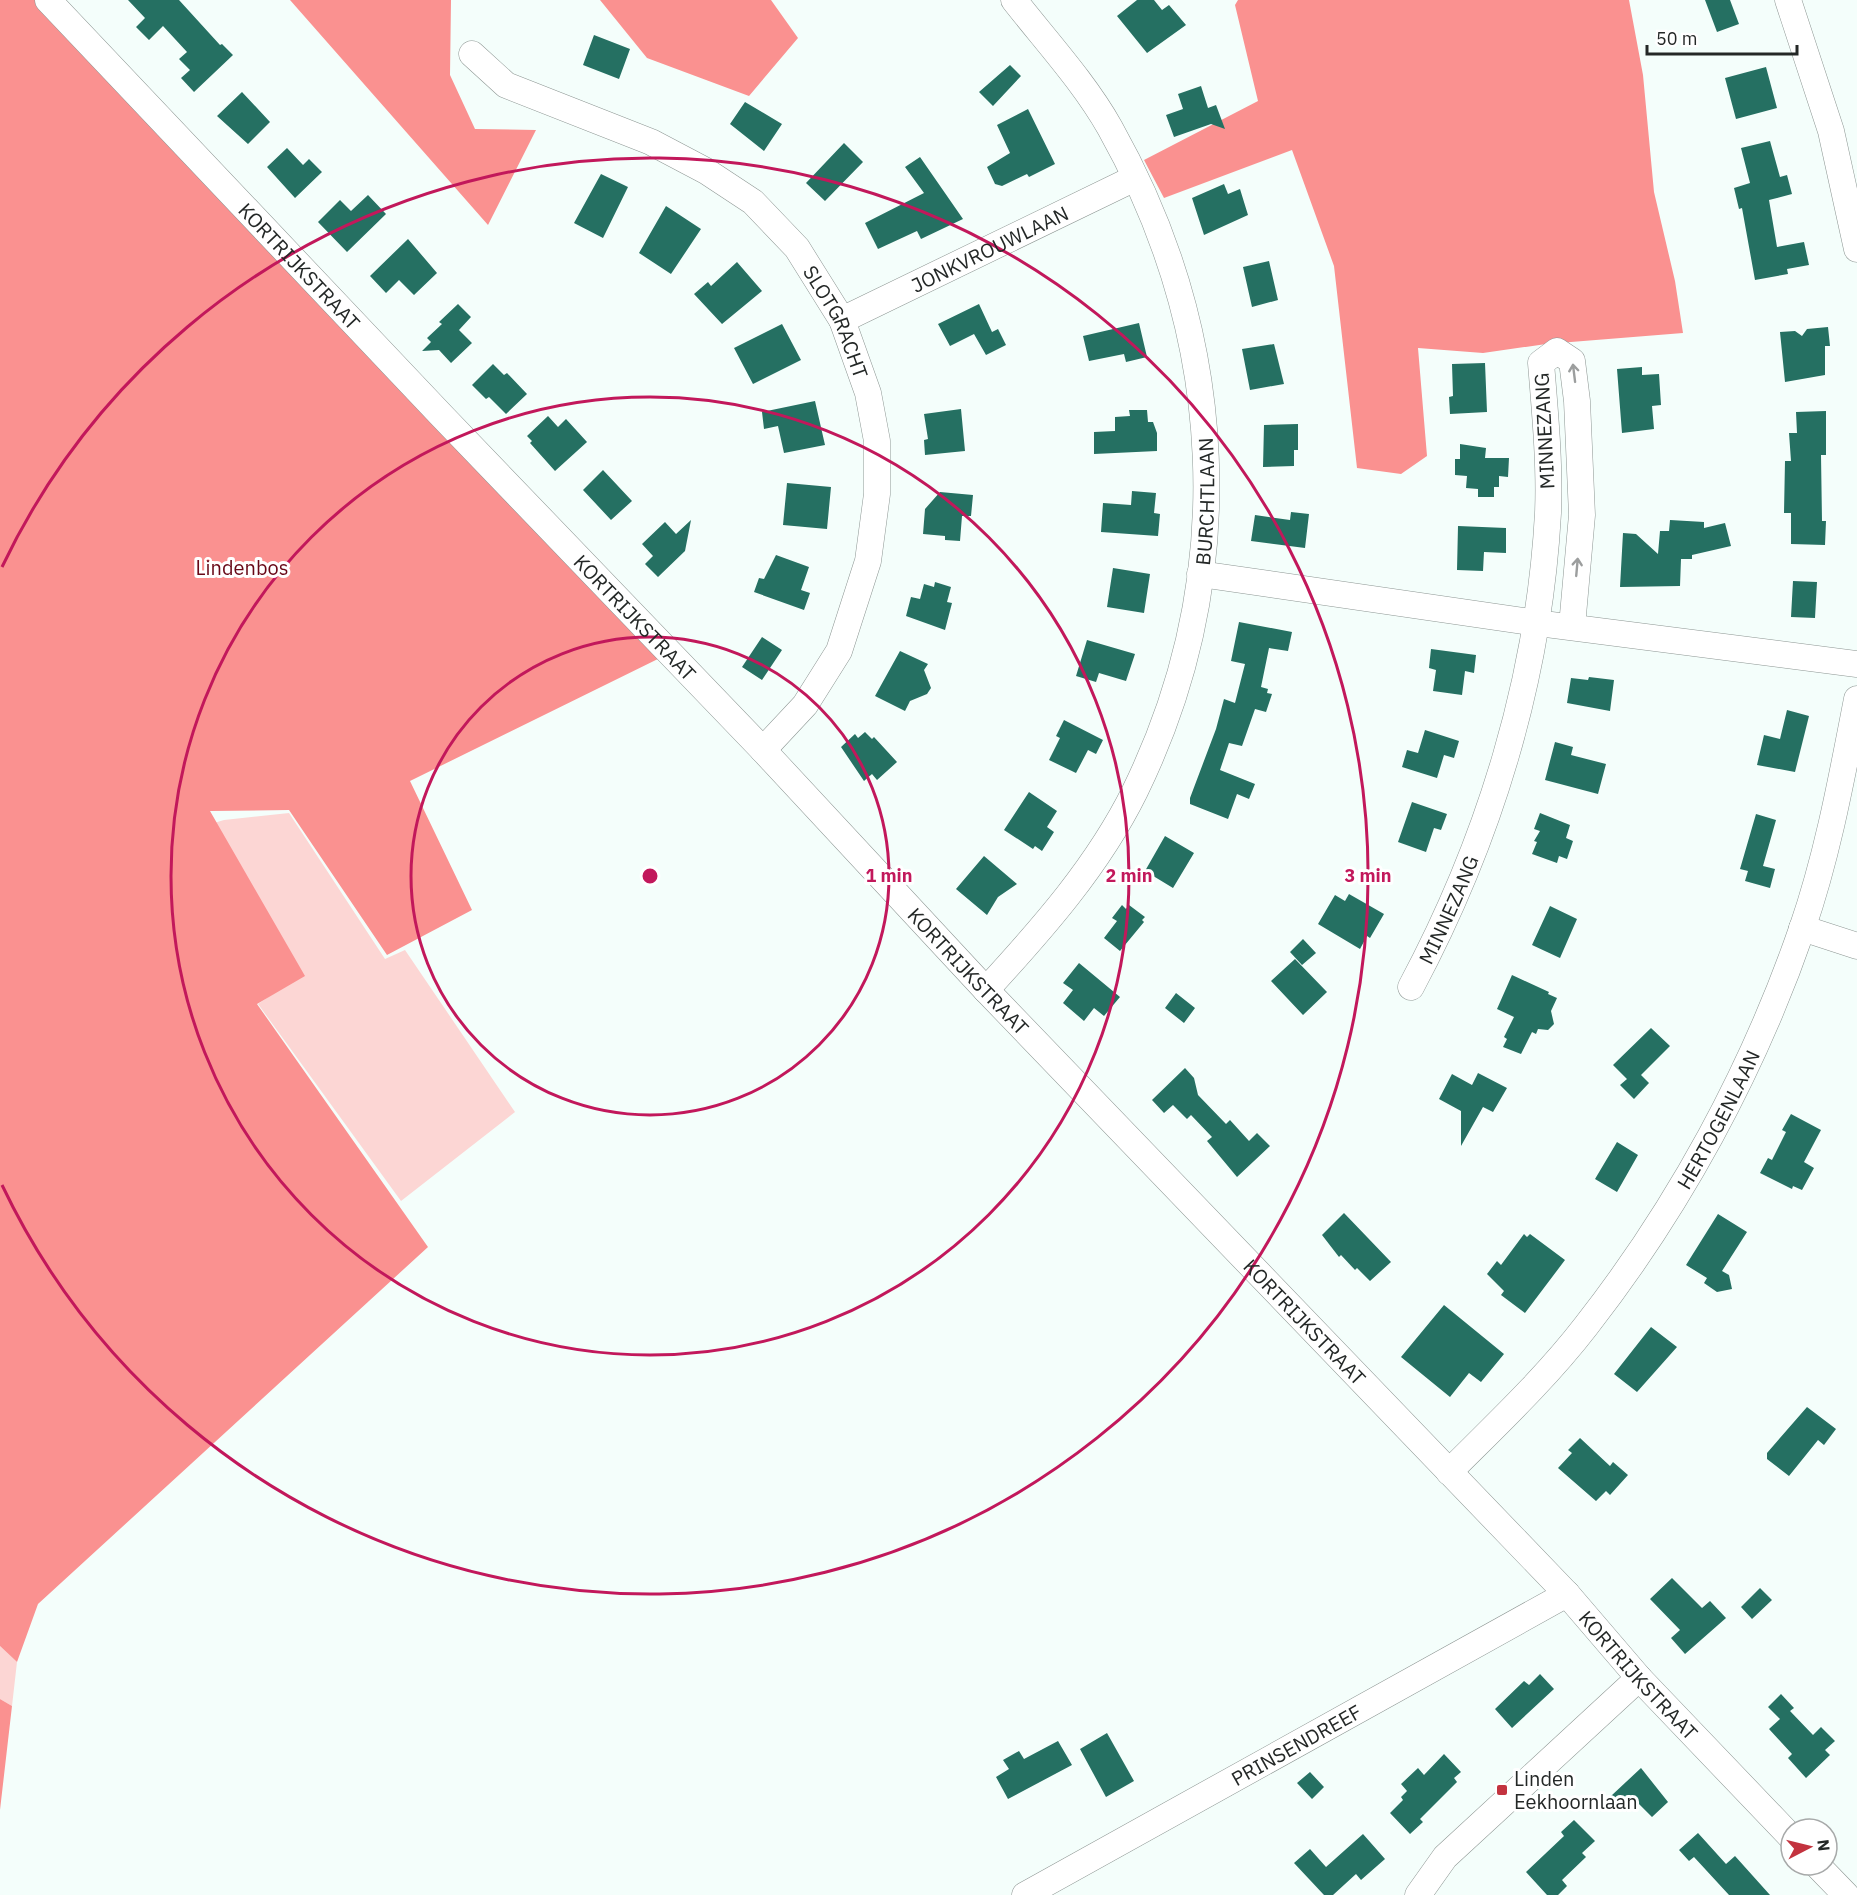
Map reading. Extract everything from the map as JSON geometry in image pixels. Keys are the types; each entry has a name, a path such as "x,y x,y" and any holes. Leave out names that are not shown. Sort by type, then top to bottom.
{"street":[{"name":"KORTRIJKSTRAAT","path":"48,0 442,416 763,750 986,990 1567,1594 1639,1678 1779,1824"},
{"name":"BURCHTLAAN","path":"986,990 1049,922 1098,852 1134,793 1166,721 1187,654 1200,574 1208,500 1205,423 1192,337 1169,255 1135,178 1109,127 1076,79 1014,0"},
{"path":"1788,0 1831,131 1857,243"},
{"name":"SLOTGRACHT","path":"472,54 506,85 651,142 706,171 753,202 797,248 842,320 868,393 877,441 877,494 868,561 839,651 805,705 763,750"},
{"name":"JONKVROUWLAAN","path":"842,320 1135,178"},
{"name":"MINNEZANG","path":"1411,987 1468,868 1492,802 1537,623 1548,512 1541,363 1557,351 1572,360 1577,401 1582,515 1572,626"},
{"path":"1200,574 1537,623 1857,664"},
{"name":"HERTOGENLAAN","path":"1449,1472 1585,1328 1635,1260 1732,1098 1802,928 1837,806 1857,699"},
{"path":"1802,928 1857,946"},
{"name":"PRINSENDREEF","path":"1025,1895 1567,1594"},
{"path":"1418,1895 1445,1857 1639,1678"},
{"path":"1829,1877 1846,1895"}],"shaded area":[{"path":"289,813 385,959 405,950 515,1112 401,1201 258,1004 298,977 214,823"},
{"path":"0,1646 17,1662 12,1706 0,1699"}],"green space":[{"name":"Lindenbos","path":"0,0 39,0 664,656 410,781 472,910 387,955 289,810 210,811 305,976 257,1004 428,1247 38,1604 17,1662 0,1646"},
{"path":"290,0 451,0 450,75 475,129 536,130 488,225"},
{"path":"600,0 771,0 798,38 749,96 647,58"},
{"path":"1238,0 1629,0 1643,75 1654,192 1675,281 1683,333 1546,344 1483,353 1418,348 1427,456 1401,474 1357,468 1334,266 1292,150 1164,198 1144,160 1258,101 1235,5"},
{"path":"0,1699 12,1706 0,1810"}],"building":[{"path":"128,0 179,0 220,45 222,44 233,55 194,92 181,78 190,70 179,59 187,52 163,26 149,40 136,27 145,18"},
{"path":"1137,0 1154,0 1162,10 1169,5 1186,25 1147,53 1117,16"},
{"path":"1705,0 1730,0 1739,24 1717,32"},
{"path":"594,35 630,49 619,79 583,65"},
{"path":"1010,65 1021,76 993,106 979,92"},
{"path":"1766,67 1777,108 1736,119 1725,78"},
{"path":"1201,86 1208,108 1216,105 1225,129 1211,124 1174,137 1166,115 1183,109 1178,94"},
{"path":"242,92 270,122 248,144 217,116"},
{"path":"745,102 782,124 764,151 730,124"},
{"path":"1028,109 1055,164 1029,177 1027,174 1002,186 995,184 987,167 1010,153 997,125"},
{"path":"1770,141 1780,177 1787,175 1792,194 1769,200 1777,247 1804,242 1809,265 1787,269 1788,274 1755,280 1742,208 1739,209 1734,188 1750,183 1741,148"},
{"path":"844,143 863,162 825,201 806,183"},
{"path":"287,148 303,165 309,159 322,172 295,198 267,167"},
{"path":"920,157 963,219 921,239 917,231 878,249 865,223 924,193 905,167"},
{"path":"601,174 628,187 603,238 574,223"},
{"path":"1224,184 1228,194 1240,189 1248,215 1204,235 1192,198"},
{"path":"368,195 386,214 347,252 318,222 340,200 351,211"},
{"path":"666,206 701,229 671,274 639,253"},
{"path":"408,239 437,273 414,295 399,280 386,293 370,276"},
{"path":"1269,261 1278,300 1252,307 1243,267"},
{"path":"737,262 762,291 722,324 694,294 708,282 711,286"},
{"path":"458,304 471,317 459,330 472,343 451,363 439,350 422,351 431,342 427,338 442,324 439,322"},
{"path":"979,304 992,332 998,329 1006,345 986,355 974,334 950,346 938,324"},
{"path":"1139,323 1147,357 1126,362 1124,354 1089,361 1083,336"},
{"path":"782,324 801,360 753,384 734,348"},
{"path":"1828,327 1830,346 1825,346 1825,375 1785,382 1780,332 1795,331 1802,336 1807,329"},
{"path":"1274,344 1284,384 1250,390 1242,349"},
{"path":"1485,363 1487,412 1450,414 1449,397 1453,396 1452,364"},
{"path":"493,364 504,375 507,373 527,394 506,414 489,397 486,399 472,385"},
{"path":"1642,367 1642,375 1659,374 1661,405 1652,406 1654,429 1622,433 1617,369"},
{"path":"815,401 825,445 784,453 778,426 764,429 762,412"},
{"path":"961,409 965,451 925,455 924,440 928,439 924,414"},
{"path":"1129,410 1147,410 1148,422 1153,422 1157,433 1157,451 1094,454 1094,432 1115,431 1115,417 1130,416"},
{"path":"1826,411 1826,455 1821,455 1822,521 1826,521 1825,545 1791,544 1791,513 1784,513 1785,461 1791,461 1789,433 1797,433 1796,412"},
{"path":"548,416 558,427 566,419 587,442 555,471 530,443 532,441 527,436"},
{"path":"1298,424 1298,450 1294,450 1294,466 1263,467 1264,425"},
{"path":"1460,444 1486,448 1485,458 1509,458 1508,477 1499,476 1499,487 1494,487 1494,497 1478,497 1478,489 1466,488 1467,476 1455,475 1455,459 1460,459"},
{"path":"603,470 632,501 611,520 583,490"},
{"path":"787,483 831,487 827,529 783,525"},
{"path":"1132,491 1156,493 1154,513 1160,514 1158,536 1101,532 1103,503 1131,505"},
{"path":"940,492 973,495 971,516 962,516 960,541 945,540 945,536 923,534 925,509"},
{"path":"1291,512 1309,514 1305,548 1251,541 1255,515 1290,520"},
{"path":"691,520 685,551 658,577 645,564 653,556 642,544 665,522 676,534"},
{"path":"1670,520 1704,522 1704,528 1725,523 1731,546 1692,555 1692,559 1681,559 1680,586 1620,587 1623,533 1636,534 1658,554 1660,531 1669,531"},
{"path":"1458,526 1506,528 1506,553 1484,552 1483,571 1457,570"},
{"path":"776,555 809,567 801,590 810,593 804,610 754,592 759,578 764,579"},
{"path":"1113,568 1150,574 1144,613 1107,607"},
{"path":"1793,581 1817,582 1815,618 1791,617"},
{"path":"935,582 951,587 947,602 952,603 945,630 906,616 911,597 920,599 924,584 934,587"},
{"path":"1239,622 1292,632 1288,651 1269,648 1261,687 1268,689 1267,693 1272,694 1266,712 1255,709 1242,746 1229,743 1220,770 1255,784 1249,799 1237,794 1228,819 1190,804 1190,798 1216,729 1224,699 1235,703 1245,664 1231,661"},
{"path":"762,637 782,650 762,680 742,667"},
{"path":"1087,640 1135,654 1126,681 1099,673 1096,682 1076,676"},
{"path":"1431,649 1476,655 1474,673 1465,671 1462,695 1433,691 1436,670 1429,668"},
{"path":"900,651 928,664 924,670 931,688 927,694 910,701 905,711 875,696"},
{"path":"1589,677 1614,680 1610,711 1567,703 1571,678 1588,680"},
{"path":"1787,710 1809,716 1795,772 1757,765 1764,735 1780,739"},
{"path":"1064,720 1103,740 1096,754 1088,750 1076,773 1049,760 1060,738 1056,736"},
{"path":"1425,730 1459,741 1454,758 1444,755 1437,778 1402,767 1407,750 1418,753"},
{"path":"865,732 872,739 874,737 897,762 877,780 872,774 864,781 841,747 855,734 858,738"},
{"path":"1555,742 1573,747 1571,755 1606,764 1598,794 1545,780"},
{"path":"1029,792 1057,811 1047,827 1054,832 1042,851 1035,846 1033,849 1004,830"},
{"path":"1412,802 1447,814 1441,830 1434,828 1426,852 1398,842"},
{"path":"1540,813 1570,825 1566,838 1573,841 1567,859 1559,856 1557,863 1532,854 1537,842 1534,841 1540,831 1534,829"},
{"path":"1756,814 1776,820 1763,866 1775,869 1770,888 1745,881 1748,871 1740,869"},
{"path":"1165,836 1194,853 1173,888 1145,871"},
{"path":"984,856 1017,884 998,897 987,915 956,889"},
{"path":"1349,894 1384,914 1370,938 1367,936 1360,949 1318,924 1335,895 1345,901"},
{"path":"1122,905 1126,909 1129,905 1145,917 1142,920 1144,922 1120,951 1104,938 1117,921 1112,918"},
{"path":"1550,906 1577,919 1560,958 1532,945"},
{"path":"1303,939 1316,953 1302,965 1290,952"},
{"path":"1295,959 1327,992 1303,1015 1271,981"},
{"path":"1079,963 1120,997 1104,1016 1094,1008 1084,1021 1063,1003 1073,990 1063,983"},
{"path":"1512,975 1557,998 1551,1011 1554,1024 1548,1030 1538,1029 1536,1034 1532,1032 1521,1054 1503,1047 1507,1039 1504,1037 1514,1017 1497,1009"},
{"path":"1176,993 1195,1008 1184,1023 1165,1008"},
{"path":"1651,1028 1670,1046 1641,1075 1649,1083 1634,1099 1620,1085 1627,1079 1613,1065"},
{"path":"1185,1068 1194,1078 1198,1095 1226,1124 1230,1120 1249,1141 1257,1133 1270,1146 1237,1177 1207,1141 1212,1137 1191,1115 1187,1119 1173,1105 1164,1113 1152,1100"},
{"path":"1478,1073 1507,1088 1493,1112 1483,1107 1461,1146 1461,1111 1439,1099 1452,1074 1472,1085"},
{"path":"1791,1114 1821,1130 1804,1162 1814,1168 1802,1190 1793,1186 1792,1189 1760,1173 1768,1158 1772,1160 1786,1132 1782,1130"},
{"path":"1617,1142 1638,1155 1617,1192 1595,1179"},
{"path":"1344,1213 1391,1262 1370,1281 1357,1268 1355,1270 1341,1255 1339,1257 1322,1235"},
{"path":"1718,1214 1747,1232 1722,1271 1729,1275 1732,1289 1717,1292 1704,1283 1707,1278 1686,1265"},
{"path":"1524,1234 1527,1237 1530,1234 1565,1260 1525,1313 1501,1295 1504,1291 1487,1274 1497,1261 1501,1265"},
{"path":"1444,1305 1504,1354 1481,1382 1469,1373 1450,1397 1401,1357"},
{"path":"1651,1327 1677,1347 1637,1392 1614,1374"},
{"path":"1807,1407 1836,1429 1824,1445 1818,1440 1789,1476 1767,1459 1767,1453"},
{"path":"1580,1438 1610,1466 1613,1462 1628,1475 1610,1495 1606,1491 1596,1501 1558,1468 1572,1453 1568,1450"},
{"path":"1672,1578 1702,1608 1710,1601 1726,1618 1685,1654 1671,1638 1680,1630 1650,1599"},
{"path":"1760,1588 1772,1600 1752,1619 1741,1607"},
{"path":"1540,1674 1554,1689 1512,1728 1495,1709 1524,1681 1529,1685"},
{"path":"1781,1694 1794,1708 1790,1711 1813,1735 1821,1727 1835,1741 1825,1750 1830,1755 1806,1778 1788,1758 1792,1754 1769,1729 1780,1719 1768,1707"},
{"path":"1107,1733 1134,1781 1106,1797 1080,1749"},
{"path":"1058,1741 1072,1765 1008,1799 996,1777 1009,1769 1003,1760 1019,1751 1024,1759"},
{"path":"1444,1754 1461,1772 1454,1778 1457,1782 1420,1819 1423,1822 1410,1834 1390,1813 1403,1800 1401,1797 1407,1791 1401,1784 1418,1768 1424,1775"},
{"path":"1641,1768 1668,1802 1652,1817 1637,1802 1626,1812 1611,1796"},
{"path":"1310,1772 1324,1787 1312,1799 1297,1783"},
{"path":"1574,1820 1595,1841 1582,1853 1586,1857 1562,1880 1567,1886 1558,1895 1547,1895 1526,1872 1564,1836 1561,1832"},
{"path":"1698,1833 1726,1864 1735,1856 1770,1895 1729,1895 1694,1857 1689,1861 1679,1850"},
{"path":"1363,1834 1385,1859 1361,1880 1356,1874 1333,1895 1324,1895 1294,1863 1310,1849 1326,1867"}],"place":[{"name":"Linden Eekhoornlaan","path":"1502,1790"}]}
